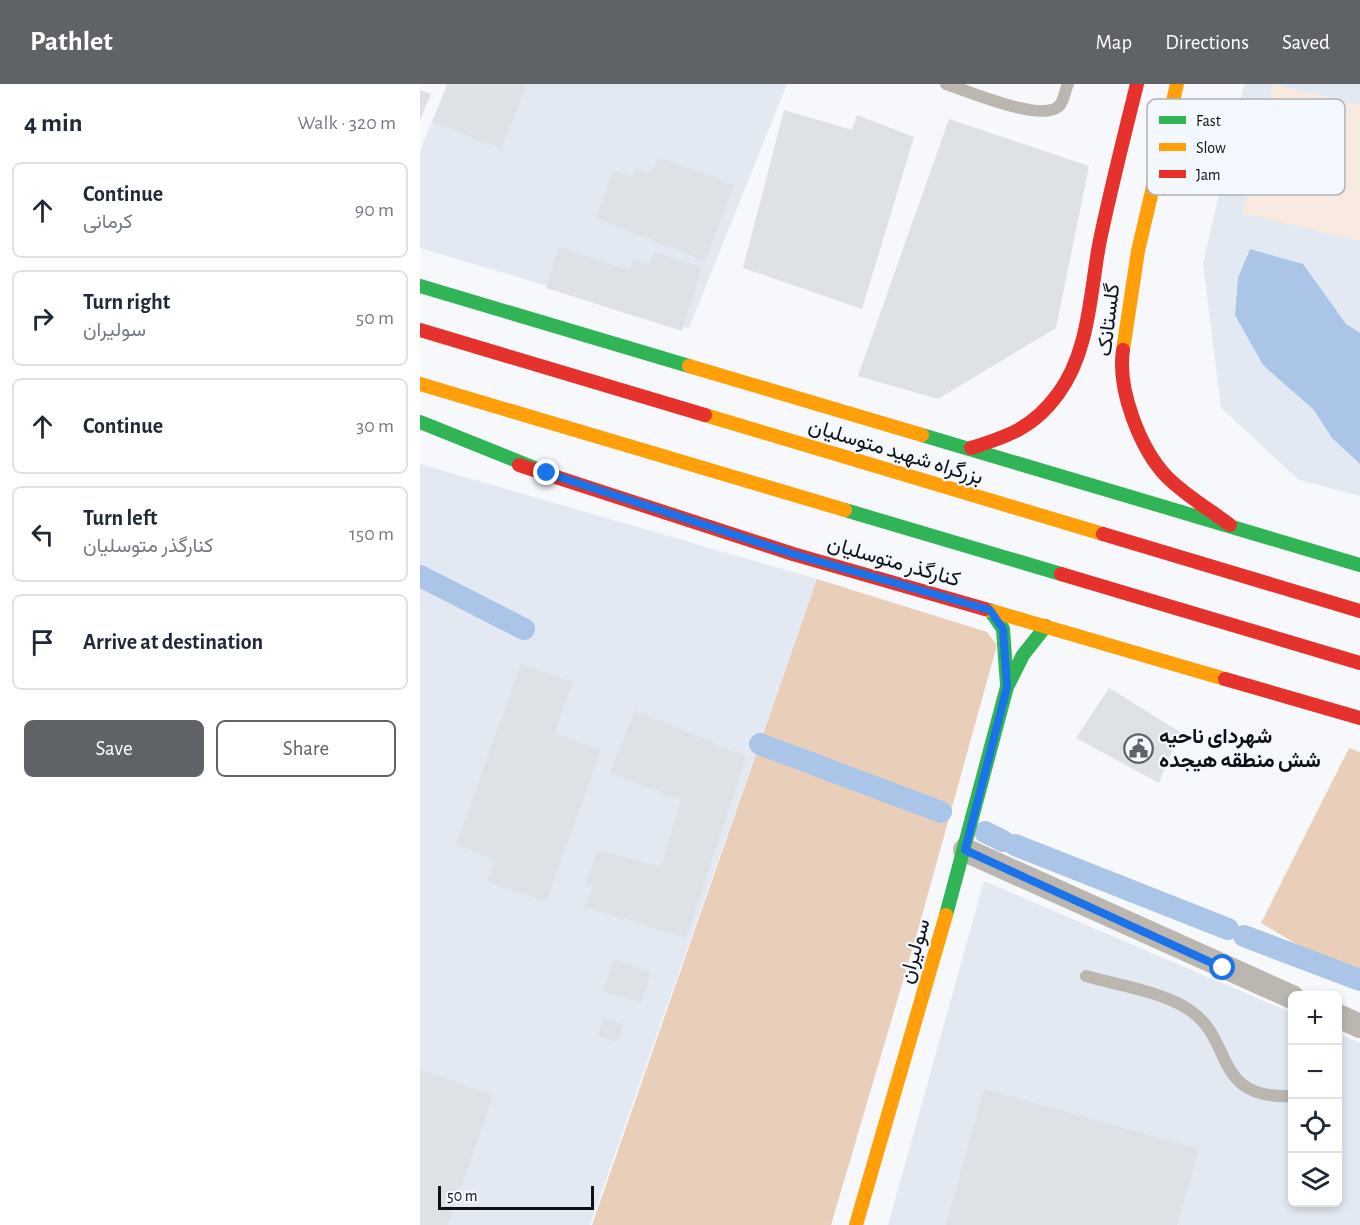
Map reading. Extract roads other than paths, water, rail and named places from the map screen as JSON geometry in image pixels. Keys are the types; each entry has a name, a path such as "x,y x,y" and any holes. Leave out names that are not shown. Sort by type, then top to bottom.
{"main road":[{"name":"گلستانک","path":"971,448 1017,433 1049,407 1067,380 1083,346 1110,244 1137,84"},
{"name":"گلستانک","path":"1173,99 1177,84"},
{"name":"گلستانک","path":"1151,195 1138,251 1121,362 1134,426 1167,477 1230,525"},
{"path":"1110,244 1138,251"},
{"path":"420,286 1360,565"},
{"name":"بزرگراه شهید متوسلیان","path":"420,330 1360,611"},
{"path":"420,384 1360,663"},
{"path":"420,422 547,473"},
{"name":"کنارگذر متوسلیان","path":"420,435 547,473 793,554 1360,718"},
{"path":"990,610 1003,629 1007,687"},
{"path":"1007,687 1023,655 1046,626"},
{"name":"سولیران","path":"856,1225 965,850 1007,687"}],"street":[{"path":"965,850 1288,995"},
{"path":"1342,1018 1360,1026"}],"lane":[{"path":"946,84 1028,110 1051,111 1060,105 1068,84"},
{"path":"1086,976 1167,999 1192,1011 1207,1028 1225,1064 1244,1087 1276,1097 1288,1096"}],"water":[{"path":"1250,249 1303,264 1346,324 1360,333 1360,464 1332,438 1314,410 1263,365 1235,315 1238,278"}],"waterway":[{"path":"420,576 524,629"},
{"path":"760,744 941,812"},
{"path":"985,832 1003,841"},
{"path":"1015,845 1228,929"},
{"path":"1244,936 1360,980"}],"place":[{"name":"شهردای ناحیه شش منطقه هیجده","path":"1138,748"}]}
